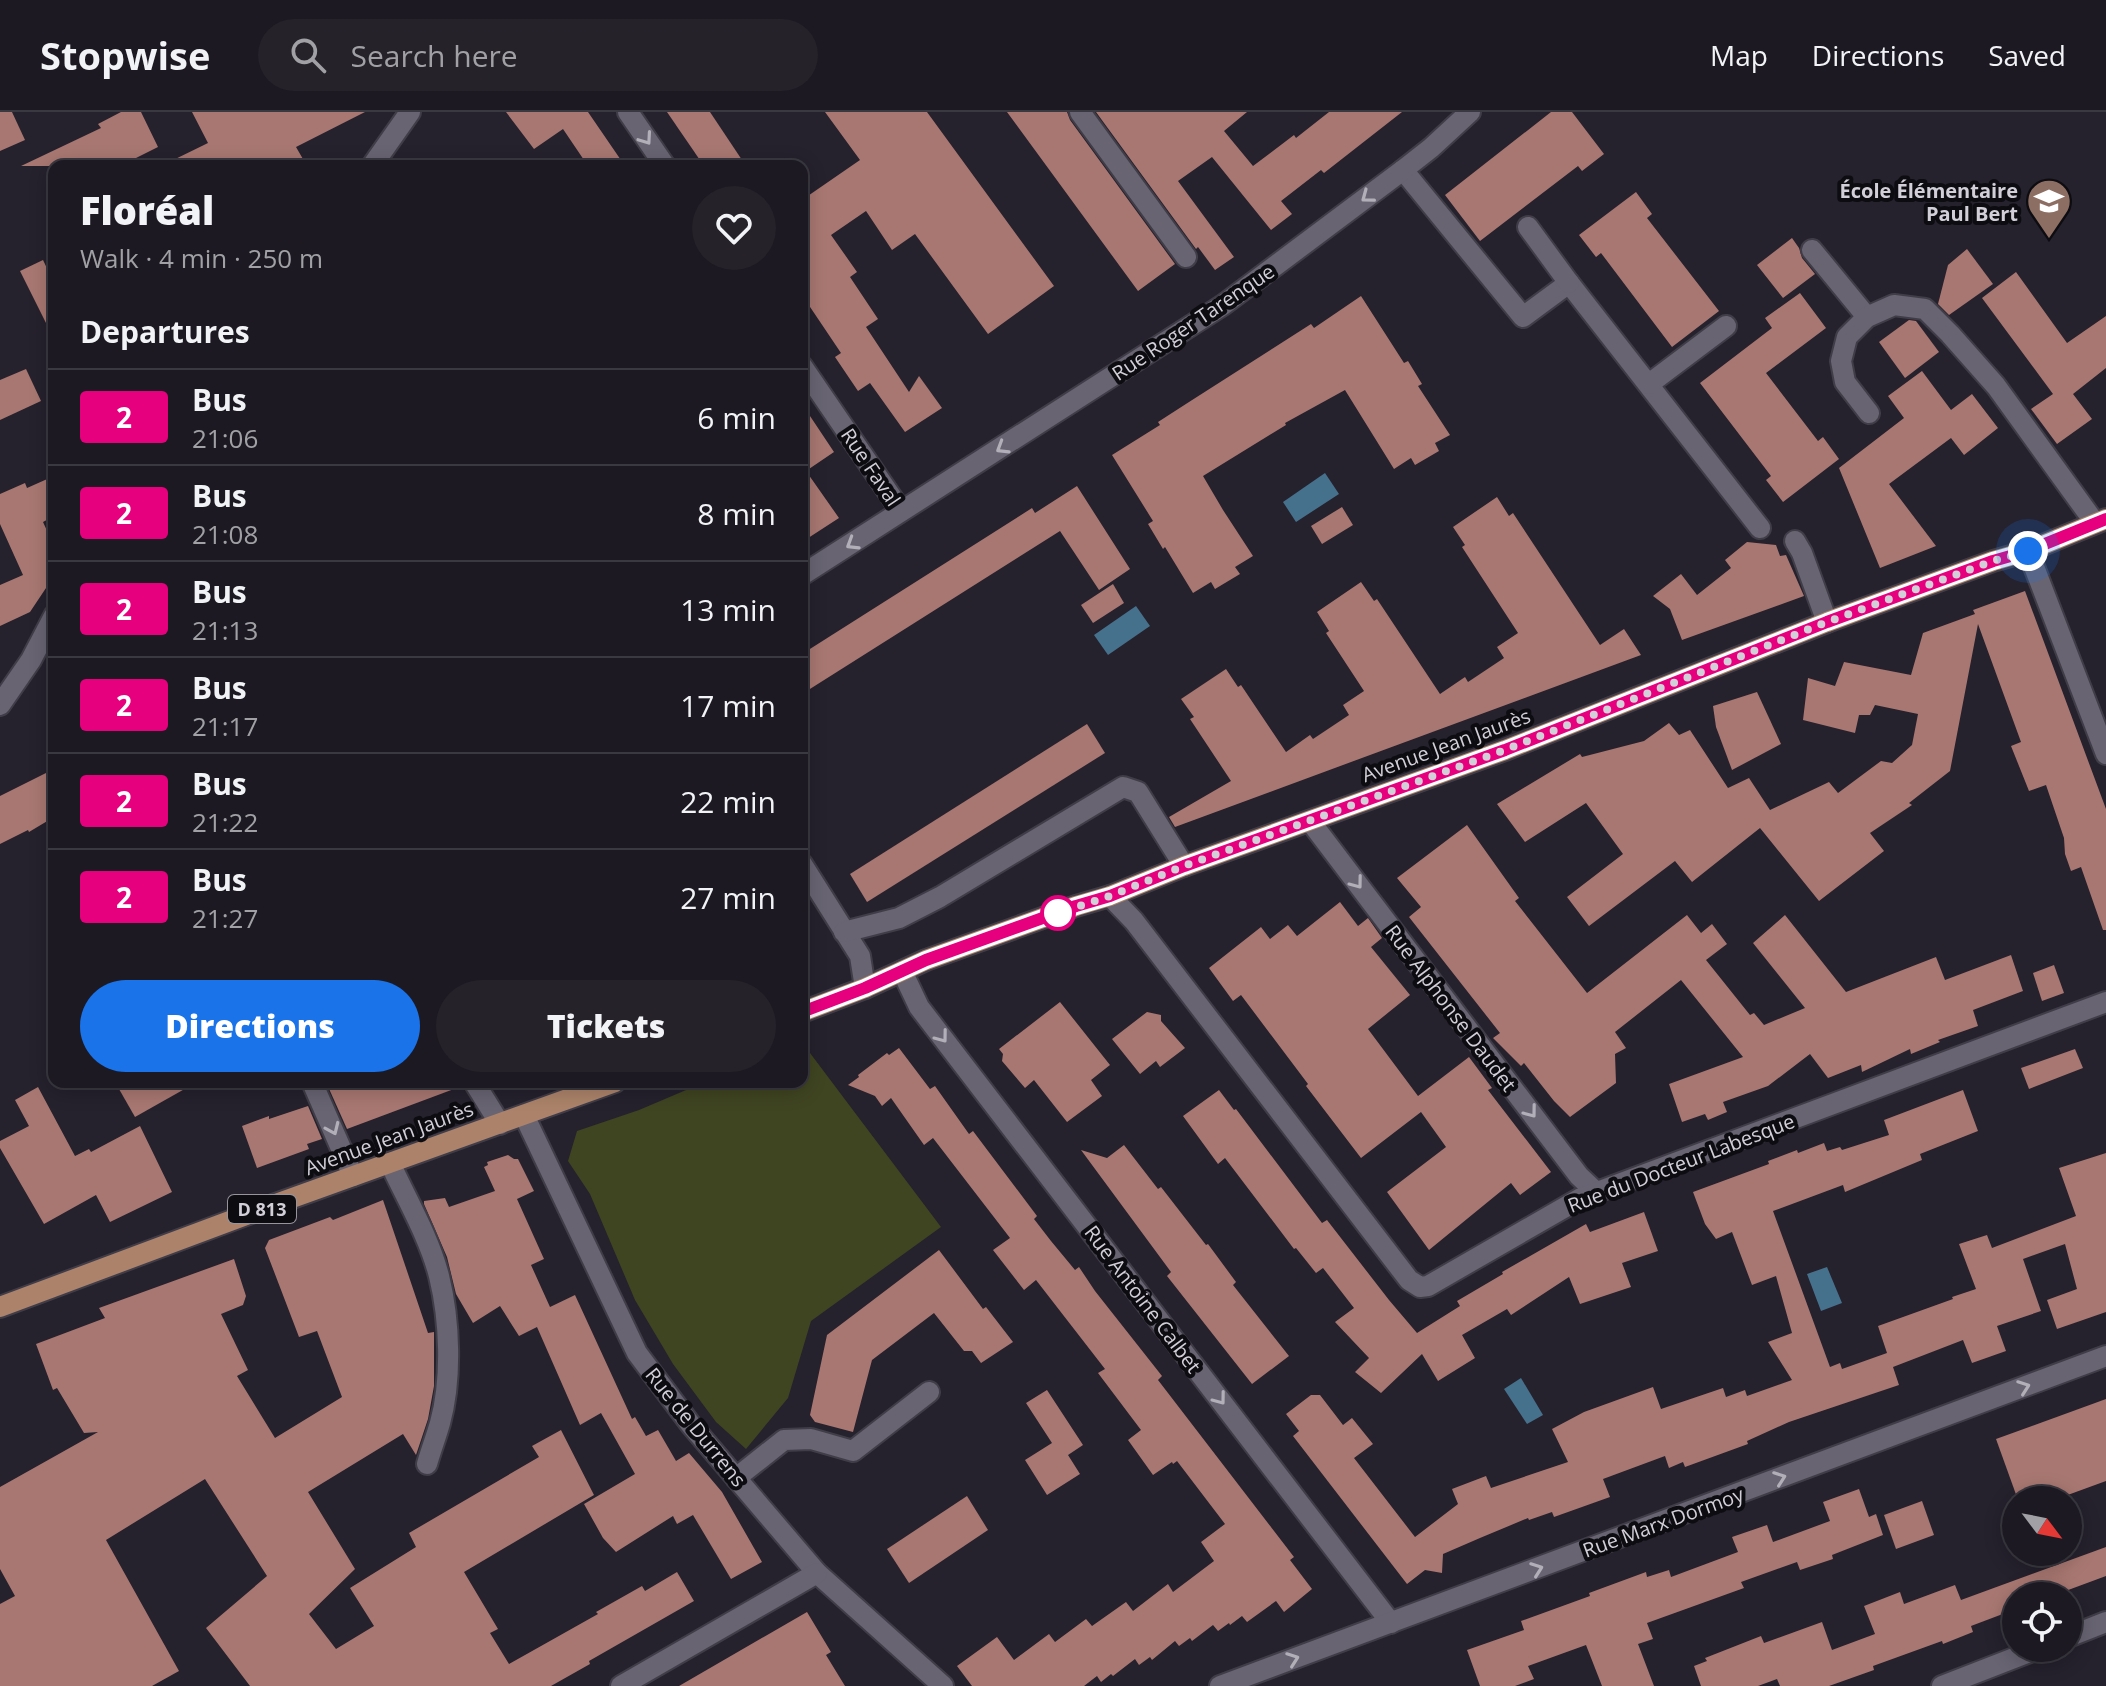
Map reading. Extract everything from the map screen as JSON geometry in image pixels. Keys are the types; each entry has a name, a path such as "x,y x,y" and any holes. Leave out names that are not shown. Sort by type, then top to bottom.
{"main road":[{"name":"Avenue Jean Jaurès","path":"808,1010 926,960 1110,896 1184,866 1505,750 1827,622 2028,551 2100,521"},
{"name":"Avenue Jean Jaurès","path":"0,1307 598,1088"}],"street":[{"path":"376,160 410,112"},
{"path":"628,112 661,160"},
{"path":"1080,112 1186,257"},
{"name":"Rue Roger Tarenque","path":"901,511 1223,305 1403,170 1470,112"},
{"path":"1403,170 1523,317 1569,283"},
{"path":"1528,227 1760,528"},
{"path":"1812,250 1867,317"},
{"path":"1869,413 1845,382 1841,361 1847,337 1867,317 1894,305 1925,309 1996,386 2100,521"},
{"path":"1649,384 1726,326"},
{"name":"Rue Faval","path":"808,375 901,511 808,571"},
{"path":"1795,541 1827,622"},
{"path":"2028,551 2106,754"},
{"path":"0,705 31,660 48,627"},
{"path":"844,932 899,918 940,897 1123,787 1138,792 1184,866"},
{"name":"Rue Alphonse Daudet","path":"1310,821 1579,1176 1596,1192"},
{"path":"808,874 860,956 865,988"},
{"name":"Rue du Docteur Labesque","path":"1110,896 1134,921 1409,1280 1420,1287 1428,1286 1581,1198 2106,1002"},
{"name":"Rue Antoine Calbet","path":"902,971 919,1007 1391,1623"},
{"path":"315,1088 353,1176"},
{"path":"478,1088 500,1124"},
{"name":"Rue de Durrens","path":"524,1115 637,1353 691,1425 817,1573 943,1686"},
{"path":"390,1163 416,1216 438,1274 446,1315 446,1391 427,1464"},
{"name":"Rue Marx Dormoy","path":"1220,1686 2106,1356"},
{"path":"736,1478 784,1440 811,1439 853,1451 929,1392"},
{"path":"621,1686 817,1573"},
{"path":"2082,1631 2106,1622"},
{"path":"1942,1686 2004,1662"}],"green space":[{"path":"808,1050 941,1227 811,1321 788,1398 746,1449 716,1422 673,1364 635,1300 590,1194 568,1161 577,1131 691,1088 808,1088"}],"water":[{"path":"1325,473 1339,494 1296,522 1283,502"},
{"path":"1136,606 1150,626 1108,655 1094,635"},
{"path":"1827,1267 1842,1303 1821,1311 1807,1274"},
{"path":"1521,1378 1543,1415 1527,1424 1504,1389"}],"building":[{"path":"0,112 12,112 25,140 0,151"},
{"path":"121,112 141,112 158,147 132,160 48,160 48,166 21,166 101,128 98,124"},
{"path":"192,112 365,112 296,147 304,160 173,160 208,143"},
{"path":"506,112 588,112 621,160 584,160 563,129 534,149"},
{"path":"667,112 710,112 742,160 700,160"},
{"path":"825,112 927,112 1054,286 988,334 915,234 892,250 866,211 831,235 857,272 850,277 878,319 866,327 909,392 919,376 942,408 905,432 870,383 858,391 835,357 841,353 808,304 808,196 860,160"},
{"path":"1007,112 1067,112 1175,264 1138,291"},
{"path":"1096,112 1247,112 1224,131 1253,166 1329,112 1402,112 1324,173 1321,170 1281,201 1292,214 1271,230 1212,157 1178,181 1234,257 1215,270 1198,247 1196,249"},
{"path":"1551,112 1572,112 1604,154 1582,171 1578,166 1480,241 1445,195"},
{"path":"1636,192 1652,214 1647,218 1719,311 1672,347 1601,253 1596,257 1579,235"},
{"path":"1792,238 1815,274 1783,298 1757,265"},
{"path":"1967,249 1993,284 1949,315 1938,304 1948,265"},
{"path":"43,260 48,270 48,327 20,271"},
{"path":"2016,272 2067,343 2106,316 2106,368 2073,394 2092,419 2057,444 2031,409 2053,394 1982,298"},
{"path":"1800,293 1826,328 1766,373 1818,441 1823,437 1839,459 1783,502 1766,480 1771,476 1700,383 1772,328 1765,318"},
{"path":"1361,296 1404,363 1408,361 1422,384 1418,386 1450,435 1435,443 1439,451 1415,465 1411,458 1394,469 1345,390 1285,423 1203,476 1253,556 1235,567 1240,574 1215,589 1211,582 1193,593 1148,524 1153,521 1112,455 1311,324 1314,328"},
{"path":"1909,320 1916,321 1939,352 1905,378 1879,342"},
{"path":"26,369 41,401 0,420 0,380"},
{"path":"1922,371 1951,410 1972,394 1998,428 1964,455 1951,438 1889,484 1936,546 1880,568 1839,468 1904,418 1888,396"},
{"path":"808,413 834,452 808,470"},
{"path":"808,474 839,518 808,538"},
{"path":"48,479 48,519 43,522 48,533 48,585 30,612 0,626 0,585 23,575 0,524 0,494 25,483 27,488"},
{"path":"1077,486 1130,569 1099,590 1060,531 808,690 808,650 1032,508 1035,513"},
{"path":"1497,497 1509,516 1513,513 1600,645 1624,629 1641,655 1175,827 1169,817 1231,781 1190,719 1194,717 1181,699 1226,669 1238,687 1241,685 1286,752 1310,735 1313,739 1349,715 1343,705 1364,691 1326,633 1329,631 1317,612 1361,582 1374,601 1377,599 1440,694 1465,677 1468,682 1504,658 1497,647 1518,633 1462,547 1465,545 1453,527"},
{"path":"1342,507 1353,525 1322,544 1311,526"},
{"path":"1747,542 1776,545 1780,556 1786,555 1804,596 1682,640 1670,609 1653,596 1681,574 1697,595 1731,568 1725,560"},
{"path":"1113,584 1124,603 1093,623 1081,605"},
{"path":"2025,591 2106,809 2106,930 2103,930 2081,867 2071,871 2064,838 2046,785 2029,791 2011,746 2021,742 1978,624 1950,771 1909,803 1912,805 1870,833 1884,851 1819,901 1760,828 1692,882 1675,861 1589,926 1567,897 1623,854 1586,803 1525,842 1497,804 1580,754 1582,757 1644,741 1669,723 1679,735 1690,730 1728,788 1749,778 1770,810 1829,782 1838,793 1881,761 1892,763 1912,745 1918,714 1875,705 1870,715 1859,715 1855,733 1803,720 1808,678 1835,686 1844,662 1911,675 1923,633"},
{"path":"1757,692 1781,744 1732,770 1716,727 1713,706"},
{"path":"1087,724 1105,753 867,902 850,874"},
{"path":"48,772 48,821 0,844 0,796"},
{"path":"1467,825 1519,898 1515,901 1587,993 1687,915 1701,933 1712,924 1727,944 1706,960 1750,1015 1754,1013 1764,1025 1805,1008 1753,943 1785,915 1846,992 1936,957 1945,980 2011,955 2023,991 1973,1010 1978,1026 1938,1040 1940,1042 1911,1054 1910,1049 1862,1072 1861,1065 1828,1078 1810,1054 1768,1086 1723,1102 1727,1112 1708,1120 1705,1114 1682,1122 1669,1084 1743,1057 1681,980 1615,1032 1626,1048 1615,1054 1616,1083 1570,1117 1524,1063 1521,1066 1493,1038 1500,1033 1409,917 1421,907 1397,878"},
{"path":"1340,902 1358,926 1368,918 1382,938 1371,947 1410,995 1368,1029 1418,1096 1469,1057 1492,1088 1488,1090 1551,1172 1520,1195 1511,1183 1429,1250 1387,1192 1446,1147 1421,1112 1361,1158 1241,995 1233,1001 1209,968 1261,927 1270,939 1288,925 1297,936"},
{"path":"2054,965 2064,993 2042,1001 2033,973"},
{"path":"1060,1002 1110,1065 1091,1080 1102,1096 1067,1122 1034,1080 1025,1088 1002,1061 1003,1054 999,1049"},
{"path":"1147,1012 1161,1015 1161,1021 1185,1048 1160,1067 1156,1061 1140,1074 1112,1039"},
{"path":"899,1048 930,1089 935,1086 969,1134 973,1131 1037,1216 1034,1219 1051,1241 1075,1270 1079,1267 1162,1376 1158,1380 1294,1557 1290,1560 1312,1589 1284,1612 1276,1601 1247,1622 1242,1616 1218,1631 1213,1625 1192,1641 1190,1638 1179,1646 1175,1641 1152,1660 1150,1657 1139,1665 1135,1659 1113,1676 1111,1674 1101,1682 1097,1676 1084,1686 972,1686 957,1666 997,1637 1014,1660 1049,1634 1055,1642 1086,1619 1092,1626 1126,1602 1133,1611 1168,1584 1173,1592 1214,1561 1201,1542 1225,1524 1177,1461 1153,1475 1128,1440 1141,1430 1098,1373 1105,1369 1036,1280 1024,1290 993,1250 1010,1238 933,1138 924,1145 891,1098 882,1106 875,1096 848,1085 887,1053 889,1055"},
{"path":"2075,1049 2083,1068 2029,1089 2021,1068"},
{"path":"38,1087 75,1156 89,1149 91,1152 140,1126 172,1192 110,1222 96,1195 44,1224 0,1148 0,1141 29,1126 15,1100"},
{"path":"118,1088 186,1088 135,1117"},
{"path":"329,1088 457,1088 347,1129"},
{"path":"1219,1090 1322,1223 1327,1220 1417,1333 1460,1306 1457,1301 1586,1224 1590,1232 1644,1212 1658,1251 1622,1263 1631,1287 1580,1304 1569,1277 1511,1315 1507,1309 1462,1335 1475,1358 1438,1381 1422,1354 1381,1393 1355,1372 1369,1358 1335,1322 1354,1308 1323,1268 1316,1273 1294,1249 1225,1158 1218,1164 1183,1116"},
{"path":"1963,1090 1978,1131 1920,1154 1922,1160 1845,1192 1843,1185 1773,1211 1830,1367 1840,1363 1842,1369 1887,1353 1878,1326 1976,1289 1959,1244 1987,1235 1992,1248 2076,1216 2059,1168 2106,1153 2106,1312 2057,1329 2047,1300 2077,1289 2065,1244 2023,1259 2041,1311 1997,1326 2006,1351 1972,1363 1963,1340 1893,1367 1899,1385 1789,1422 1747,1441 1748,1444 1685,1467 1683,1462 1669,1468 1665,1456 1603,1479 1610,1497 1554,1517 1552,1512 1528,1518 1480,1538 1443,1554 1442,1573 1425,1570 1407,1584 1293,1436 1299,1431 1286,1414 1311,1395 1320,1395 1343,1425 1352,1418 1373,1444 1354,1458 1415,1537 1458,1504 1452,1489 1486,1476 1491,1488 1568,1462 1552,1429 1584,1412 1653,1387 1661,1409 1723,1388 1726,1397 1745,1390 1747,1396 1792,1380 1768,1342 1792,1333 1776,1276 1752,1285 1732,1232 1716,1239 1705,1224 1693,1192 1769,1164 1768,1161 1797,1150 1798,1153 1824,1143 1827,1151 1840,1147 1842,1150 1889,1135 1884,1120"},
{"path":"308,1106 322,1139 307,1144 309,1149 257,1168 242,1126"},
{"path":"1124,1145 1158,1189 1161,1187 1208,1244 1236,1282 1233,1285 1289,1356 1252,1384 1167,1276 1171,1272 1081,1150 1107,1158"},
{"path":"508,1155 518,1159 534,1191 517,1199 544,1259 531,1265 550,1307 575,1295 632,1419 635,1417 646,1436 658,1430 676,1461 689,1453 722,1492 762,1562 731,1579 693,1515 677,1524 673,1516 616,1552 603,1538 584,1504 635,1474 601,1413 580,1425 537,1327 519,1336 500,1306 473,1323 456,1294 447,1257 424,1204 424,1201 445,1198 449,1207 495,1191 484,1167 488,1165 487,1162"},
{"path":"383,1200 428,1333 434,1332 434,1386 428,1419 416,1455 403,1434 308,1492 355,1569 309,1614 336,1649 374,1626 350,1588 416,1547 409,1533 539,1457 532,1446 561,1430 594,1495 464,1572 498,1629 490,1633 509,1664 642,1586 645,1591 677,1572 694,1601 551,1686 250,1686 206,1628 267,1576 205,1479 106,1540 179,1671 152,1686 0,1686 0,1604 15,1596 0,1569 0,1487 98,1432 84,1433 57,1388 53,1390 36,1344 105,1318 99,1308 234,1259 246,1296 243,1305 221,1314 248,1370 237,1376 275,1438 342,1397 317,1331 299,1337 265,1248 269,1240"},
{"path":"939,1250 983,1309 986,1307 1013,1342 981,1363 972,1351 964,1351 934,1313 872,1360 853,1432 815,1422 810,1415 827,1335"},
{"path":"1047,1390 1083,1445 1068,1455 1080,1474 1047,1495 1025,1460 1052,1443 1026,1403"},
{"path":"2106,1399 2106,1481 2082,1490 2082,1486 2013,1486 1996,1439"},
{"path":"1859,1489 1869,1517 1876,1514 1883,1535 1832,1555 1833,1559 1800,1570 1797,1562 1741,1582 1744,1588 1647,1623 1653,1639 1638,1644 1654,1686 1602,1686 1586,1645 1528,1666 1534,1679 1515,1686 1480,1686 1467,1650 1524,1630 1521,1621 1646,1572 1647,1577 1669,1570 1671,1577 1738,1552 1732,1537 1767,1525 1773,1542 1830,1521 1823,1502"},
{"path":"967,1496 988,1530 909,1583 887,1549"},
{"path":"1922,1501 1934,1535 1896,1549 1884,1515"},
{"path":"2106,1547 2106,1576 2082,1585 2082,1582 2010,1582 2054,1566 2082,1566 2082,1556"},
{"path":"1955,1585 1961,1600 2002,1585 2002,1614 1971,1626 1973,1632 1873,1666 1874,1670 1829,1686 1780,1686 1777,1679 1758,1686 1701,1686 1694,1666 1707,1661 1705,1658 1761,1636 1764,1643 1822,1622 1832,1650 1875,1634 1864,1606 1900,1592 1904,1604"},
{"path":"807,1612 831,1652 826,1655 845,1686 679,1686"}],"bus line":[{"name":"2","path":"808,1010 926,960 1110,896 1184,866 1505,750 1827,622 2028,551 2106,519"}],"place":[{"name":"École Élémentaire Paul Bert","path":"2049,240"}],"route":[{"path":"1058,913 1049,916 1505,750 1827,622 2028,551"}]}
